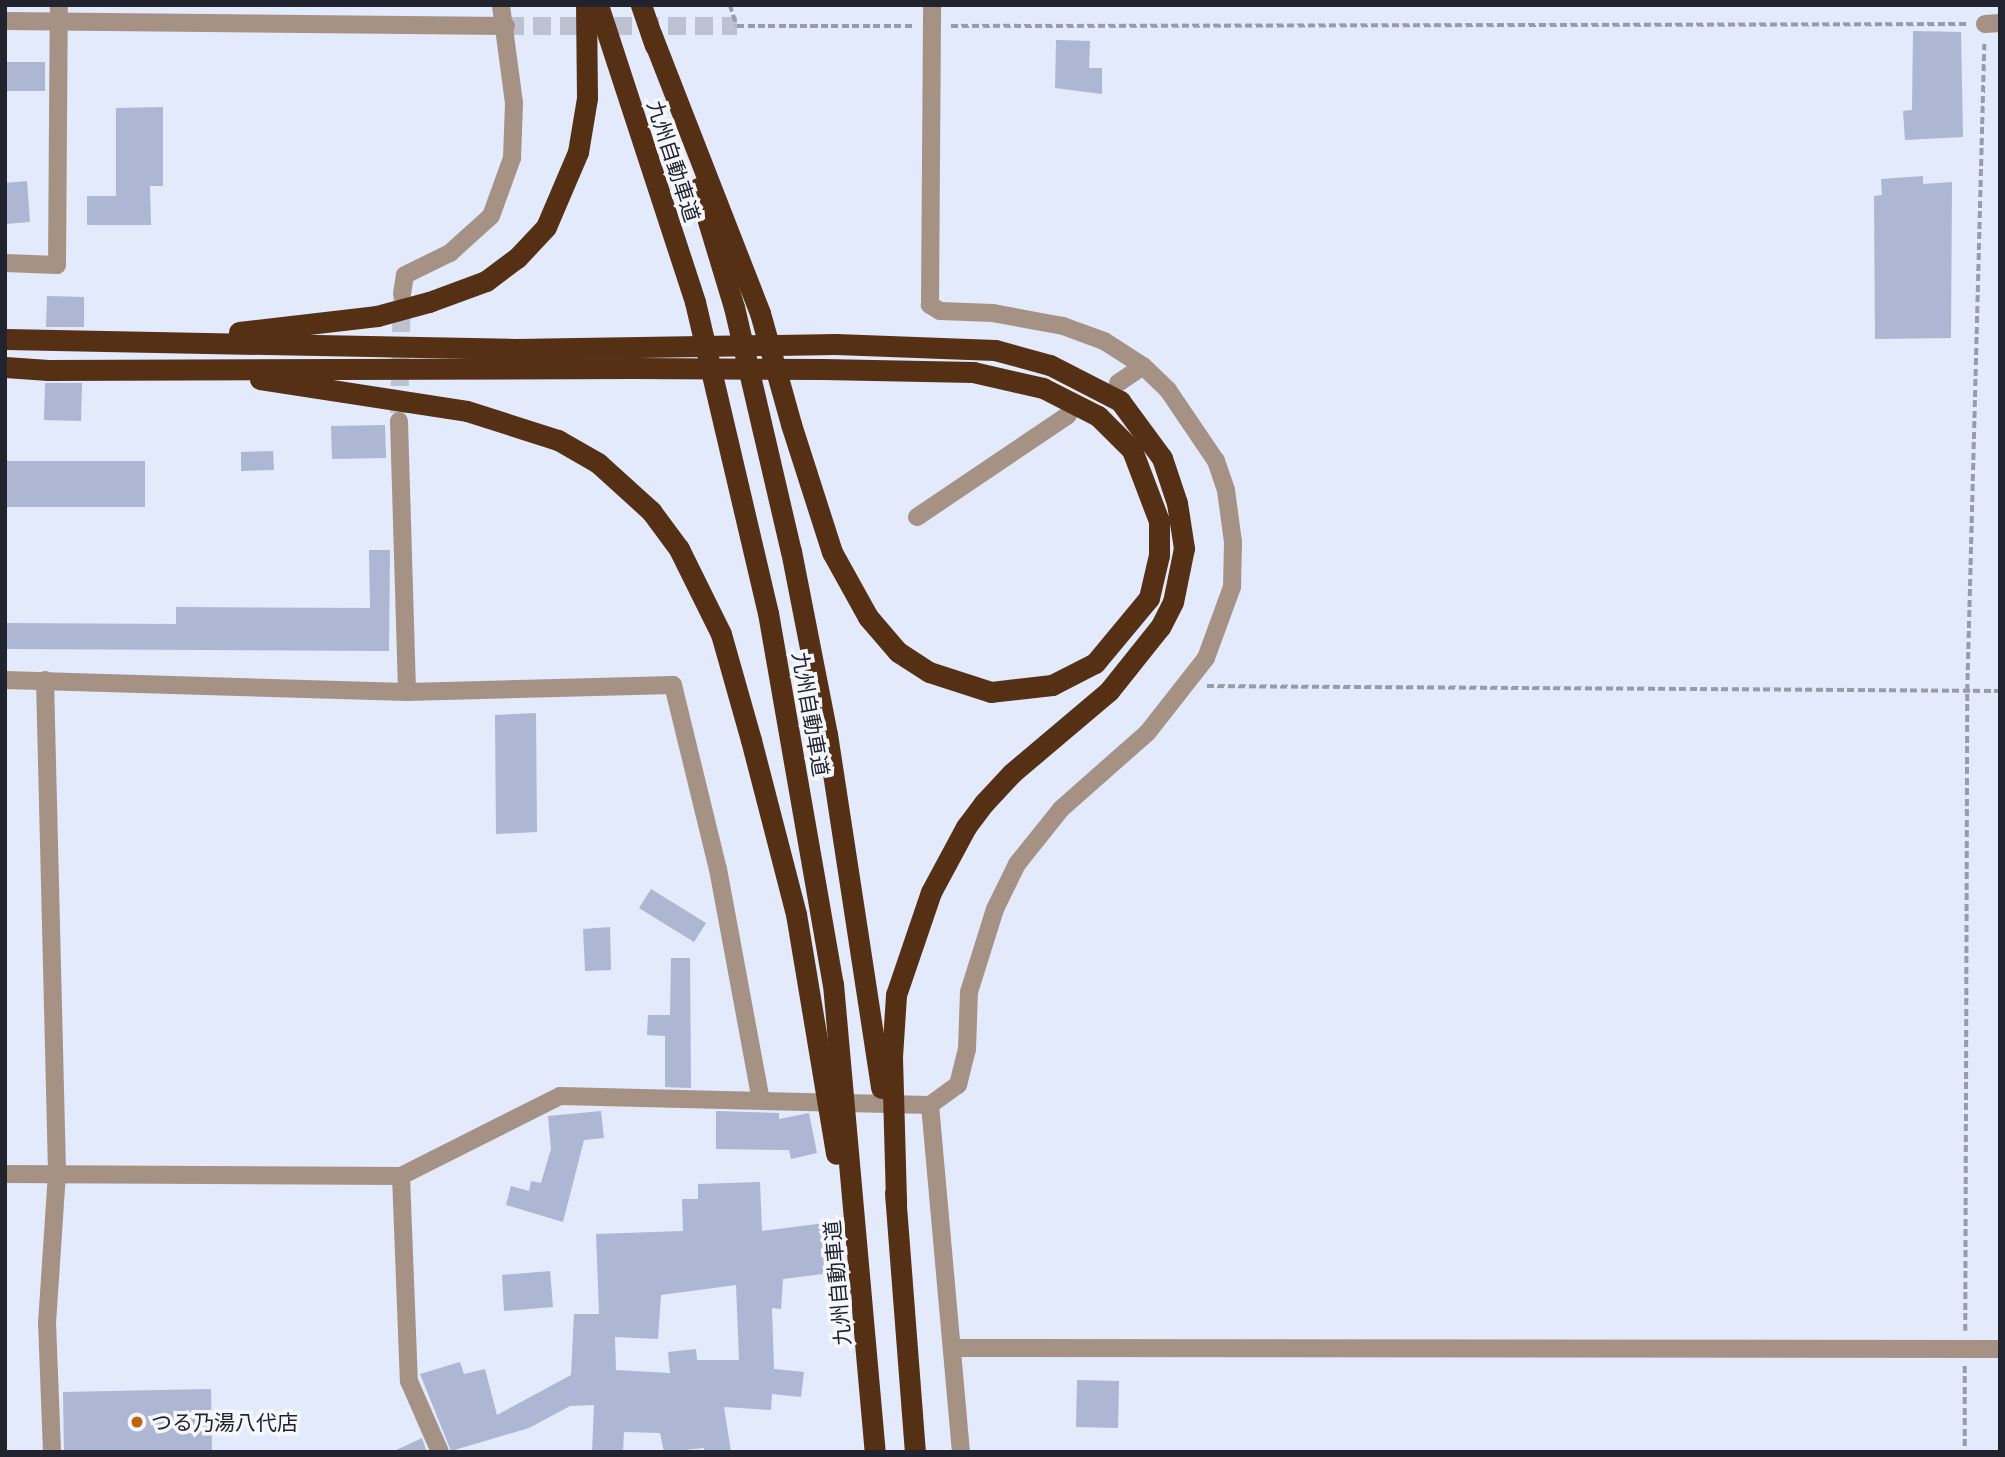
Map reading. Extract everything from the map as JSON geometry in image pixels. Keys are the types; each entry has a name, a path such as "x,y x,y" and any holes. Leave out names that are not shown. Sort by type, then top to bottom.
{"highway":[{"path":"178,341 377,316 457,294 517,258 545,227 578,152 587,98 586,5"},
{"name":"九州自動車道","path":"598,5 695,302 726,420 768,613 811,851 831,1065 869,1363 875,1452"},
{"name":"九州自動車道","path":"641,5 734,307 827,734 885,1058 915,1452"},
{"path":"5,367 204,369 973,372 1043,388 1098,416 1132,450 1159,521 1159,555 1149,598 1095,663 1052,685 990,692 929,672 898,652 868,617 831,552 791,424 760,313 651,34"},
{"path":"5,339 515,349 836,344 995,350 1050,365 1120,401 1162,457 1177,503 1184,548 1173,602 1160,627 1109,691 1012,773 966,827 913,939 896,995 885,1058"},
{"path":"204,369 467,411 515,423 598,463 651,511 702,589 721,635 796,914 831,1065"}],"street":[{"path":"402,295 405,275 450,253 491,216 512,158 514,103 506,26 501,5"},
{"path":"5,1174 401,1176 560,1096 930,1105 958,1085 965,1071 970,992 995,909 1017,864 1061,809 1148,732 1206,658 1232,587 1233,542 1226,490 1203,436 1168,390 1143,366 1104,341 1063,326 993,313 940,312 930,305 932,5"},
{"path":"5,21 59,13 506,26"},
{"path":"5,263 57,265 59,13"},
{"path":"1118,383 1143,366"},
{"path":"918,517 1068,415"},
{"path":"399,421 407,692"},
{"path":"5,680 407,692 673,685 718,869 761,1100"},
{"path":"45,680 57,1174 47,1322 52,1452"},
{"path":"930,1105 954,1348 961,1452"},
{"path":"401,1176 409,1381 440,1452"},
{"path":"954,1348 2000,1349"}],"path":[{"path":"730,5 737,26 1992,24 1967,691 1965,1452"},
{"path":"1188,682 1213,687 2000,691"}],"building":[{"path":"1913,31 1961,32 1963,137 1905,140 1903,111 1912,110"},
{"path":"1056,40 1090,41 1089,68 1102,68 1102,94 1055,88"},
{"path":"5,62 45,62 45,91 5,91"},
{"path":"163,107 163,186 150,186 151,225 87,225 87,196 116,196 116,108"},
{"path":"1923,176 1923,184 1952,182 1951,338 1875,339 1874,196 1882,195 1881,179"},
{"path":"27,181 30,222 5,224 5,183"},
{"path":"47,296 84,297 84,327 46,327"},
{"path":"45,383 82,383 81,421 44,420"},
{"path":"385,425 386,458 332,459 331,426"},
{"path":"273,451 274,470 241,471 241,452"},
{"path":"5,461 145,461 145,507 5,507"},
{"path":"369,550 390,550 389,651 5,649 5,623 176,624 176,607 370,608"},
{"path":"536,713 537,832 496,834 495,715"},
{"path":"651,889 706,923 694,942 639,908"},
{"path":"610,927 611,970 585,971 583,929"},
{"path":"671,958 690,958 691,1088 665,1087 665,1036 647,1035 648,1015 670,1015"},
{"path":"601,1111 604,1138 584,1140 563,1222 506,1205 511,1186 529,1191 531,1181 541,1183 551,1149 548,1116"},
{"path":"716,1111 779,1113 779,1119 809,1113 817,1153 791,1159 789,1150 716,1149"},
{"path":"760,1182 762,1231 825,1223 831,1273 783,1279 781,1309 772,1308 774,1369 804,1372 801,1397 772,1394 771,1410 724,1407 731,1452 704,1452 704,1448 664,1452 660,1433 624,1432 623,1452 592,1452 594,1405 570,1406 529,1428 451,1451 420,1374 460,1362 464,1374 485,1369 497,1415 571,1375 574,1314 599,1314 596,1234 683,1231 682,1199 698,1199 698,1184","holes":["736,1285 739,1360 697,1360 696,1349 668,1352 670,1373 616,1370 615,1337 658,1339 661,1295"]},
{"path":"550,1271 553,1307 504,1311 502,1275"},
{"path":"1077,1380 1119,1381 1118,1428 1076,1427"},
{"name":"つる乃湯八代店","path":"211,1389 212,1452 64,1452 63,1392"},
{"path":"422,1438 427,1452 392,1452"}],"tunnel":[{"path":"506,26 737,26"},
{"path":"399,413 402,298"}],"place":[{"name":"つる乃湯八代店","path":"137,1422"}]}
